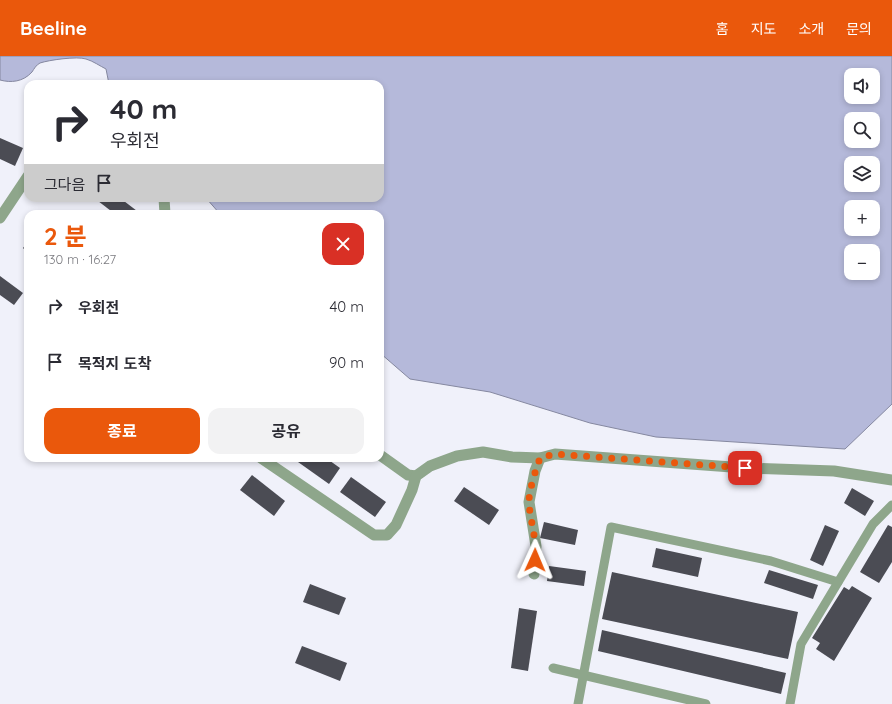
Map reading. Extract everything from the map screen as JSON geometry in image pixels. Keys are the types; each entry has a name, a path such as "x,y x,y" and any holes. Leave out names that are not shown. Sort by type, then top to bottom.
{"street":[{"path":"0,218 24,182"},
{"path":"267,462 374,535 387,535 396,524 412,490 416,476 430,466 457,456 483,452 512,457 540,458 555,454 745,468 834,471 892,480"},
{"path":"384,458 408,475 416,476"},
{"path":"534,574 536,546 529,502 535,471 540,458"}],"lane":[{"path":"790,704 801,644 873,524 892,505"},
{"path":"578,704 611,527 771,561 838,582"},
{"path":"553,668 706,704"}],"water":[{"path":"0,56 892,56 892,404 845,449 656,437 590,423 490,392 410,379 384,356 384,210 216,210 210,202 384,202 384,80 108,80 106,69 94,62 82,58 70,58 40,63 25,78 13,81 0,80"}],"building":[{"path":"0,138 23,148 15,166 0,159"},
{"path":"99,202 125,202 136,210 110,210"},
{"path":"0,276 23,293 14,305 0,295"},
{"path":"298,462 332,462 340,468 329,484"},
{"path":"252,475 285,501 274,516 240,490"},
{"path":"351,477 386,502 375,517 340,492"},
{"path":"464,487 499,510 489,525 454,501"},
{"path":"852,488 874,501 865,516 844,503"},
{"path":"544,522 578,530 575,545 540,538"},
{"path":"825,525 839,531 823,566 810,560"},
{"path":"888,525 892,527 892,562 879,583 860,572"},
{"path":"656,548 702,558 698,577 652,567"},
{"path":"549,566 586,571 584,586 547,581"},
{"path":"769,570 818,585 813,599 764,583"},
{"path":"612,572 798,612 788,659 602,619"},
{"path":"310,584 346,598 339,615 303,602"},
{"path":"852,586 872,598 834,661 816,649 820,643 812,638 844,587 849,590"},
{"path":"519,608 537,611 528,671 511,668"},
{"path":"602,630 786,673 781,694 598,651"},
{"path":"302,646 347,663 340,681 295,663"}],"route":[{"path":"535,560 536,546 529,502 535,471 540,458 555,454 745,468"}]}
